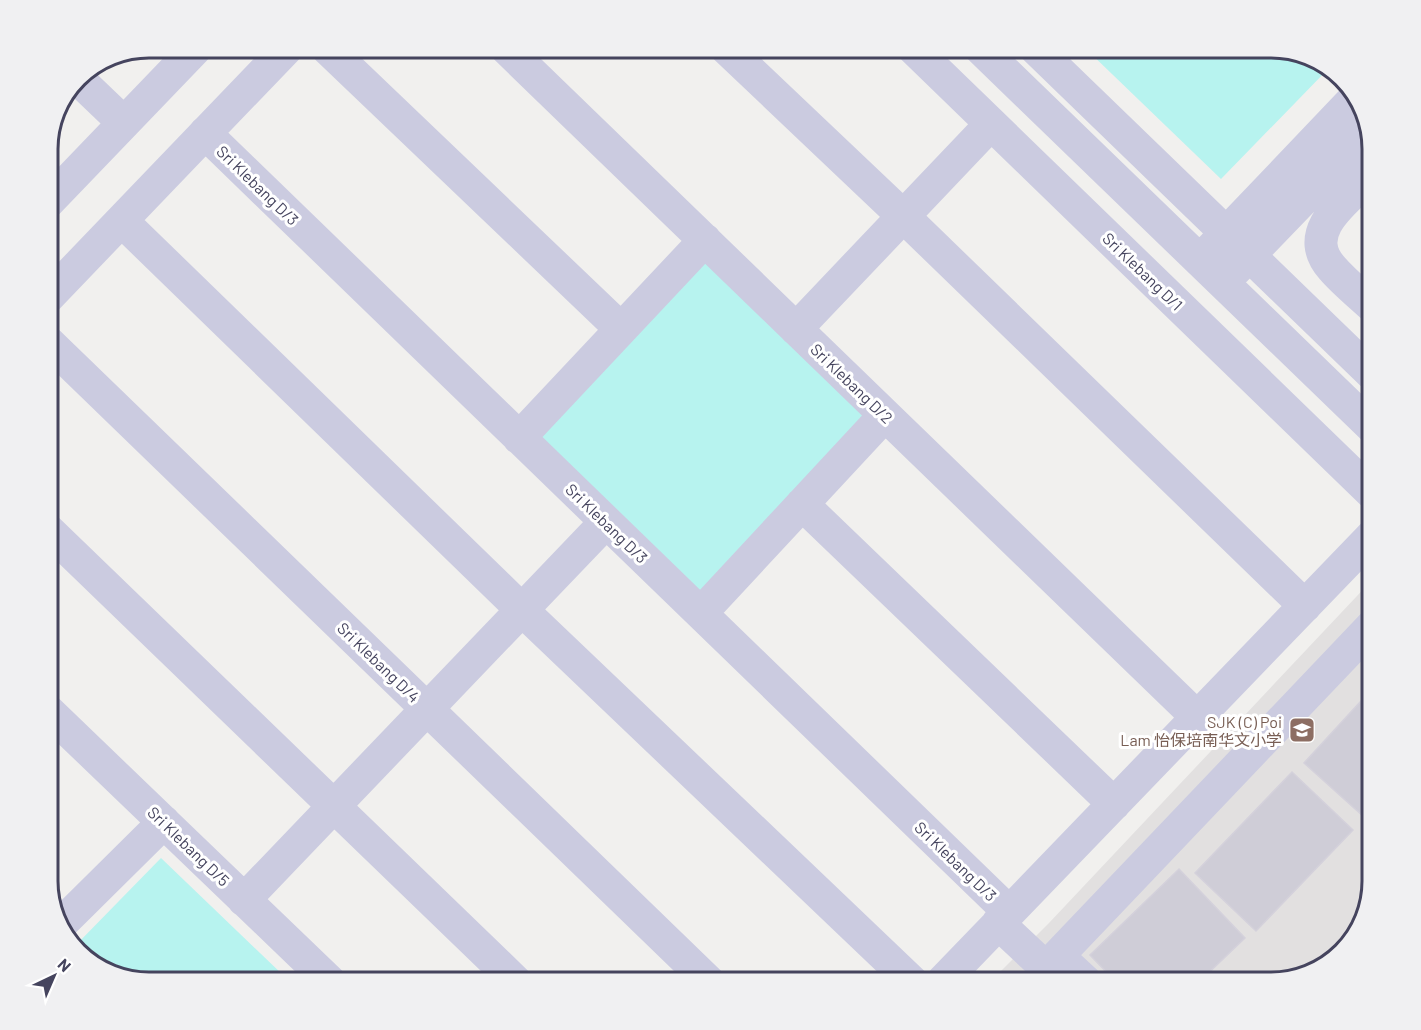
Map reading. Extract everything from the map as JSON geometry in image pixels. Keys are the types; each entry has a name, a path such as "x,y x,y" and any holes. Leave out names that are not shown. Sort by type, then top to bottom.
{"street":[{"path":"59,191 185,59"},
{"path":"59,286 276,59"},
{"path":"339,59 621,329"},
{"name":"Sri Klebang D/2","path":"517,59 1197,717"},
{"path":"738,59 1305,606"},
{"name":"Sri Klebang D/1","path":"924,59 1362,483"},
{"path":"991,59 1362,417"},
{"path":"1046,59 1362,364"},
{"path":"85,85 124,123"},
{"path":"1224,283 1238,244 1350,104"},
{"path":"796,329 991,124"},
{"name":"Sri Klebang D/3","path":"205,133 701,613 1004,918 1046,969"},
{"path":"1200,261 1238,244 1362,137"},
{"path":"1362,185 1330,217 1319,240 1322,255 1331,268 1362,297"},
{"path":"122,221 522,610 902,972"},
{"path":"519,438 705,240"},
{"name":"Sri Klebang D/4","path":"59,353 699,972"},
{"path":"701,613 885,415"},
{"path":"802,504 1114,804"},
{"path":"244,900 606,522"},
{"path":"59,541 506,972"},
{"path":"952,972 1362,547"},
{"path":"1046,969 1362,637"},
{"name":"Sri Klebang D/5","path":"59,722 244,900 310,972"},
{"path":"65,913 164,822"}],"shaded area":[{"path":"1096,59 1289,60 1301,63 1323,74 1221,179"},
{"path":"705,240 885,415 701,613 519,438"},
{"name":"SJK (C) Poi Lam 怡保培南华文小学","path":"1362,591 1361,898 1353,921 1336,945 1312,962 1283,971 1271,972 1000,972 1049,923"},
{"path":"161,858 280,972 132,970 109,962 94,953 81,940"}],"building":[{"path":"1362,700 1362,815 1304,763"},
{"path":"1292,772 1353,830 1256,931 1195,873"},
{"path":"1179,869 1245,938 1209,972 1106,972 1090,955"}],"place":[{"name":"SJK (C) Poi Lam 怡保培南华文小学","path":"1302,730"}]}
